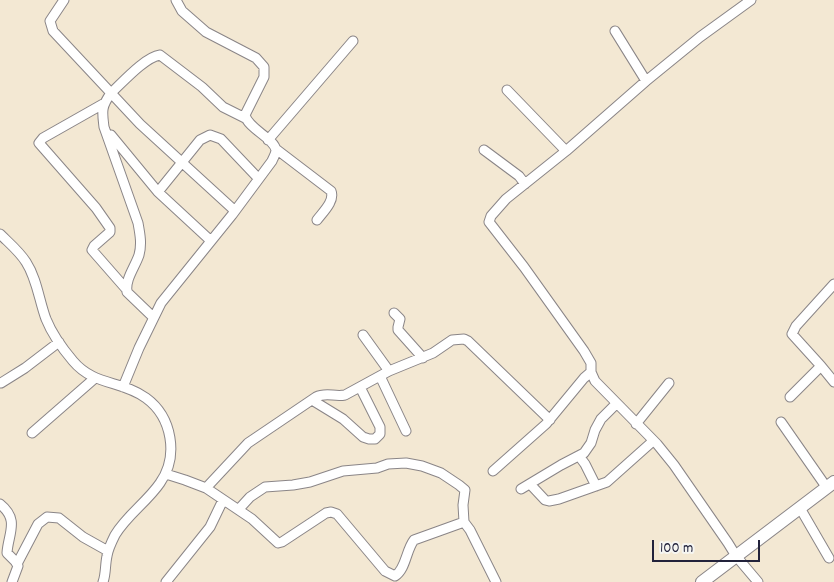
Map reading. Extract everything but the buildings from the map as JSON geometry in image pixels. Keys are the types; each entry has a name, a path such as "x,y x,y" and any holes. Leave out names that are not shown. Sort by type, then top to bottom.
{"highway":[{"path":"702,582 830,485"}],"street":[{"path":"64,0 50,21 53,31 140,124 234,210"},
{"path":"176,0 182,12 206,32 256,58 264,67 264,77 247,108 246,118"},
{"path":"751,0 700,37 566,151 506,199 490,216 489,222 584,351 590,363 595,381 674,465 736,556 758,582"},
{"path":"615,31 646,82"},
{"path":"268,140 353,41"},
{"path":"153,317 130,296 127,290 92,250 110,232 110,228 78,186 39,143 43,138 103,104 111,93 146,61 156,55 160,54 224,107 246,118 276,149 331,191 331,201 317,220"},
{"path":"507,90 566,151"},
{"path":"103,104 104,127 135,214 140,235 139,253 127,284 127,290"},
{"path":"104,127 158,192 211,241"},
{"path":"158,192 200,140 210,135 222,140 258,178"},
{"path":"123,387 153,317 161,303 272,161 276,149"},
{"path":"484,150 519,176 525,184"},
{"path":"0,234 26,262 33,275 46,320 76,365 95,378 123,387 145,398 161,413 167,425 170,455 166,474 155,490 119,529 108,551 106,581"},
{"path":"834,284 792,331 794,338 834,382"},
{"path":"394,313 400,319 398,330 423,358"},
{"path":"364,336 389,371"},
{"path":"206,488 248,443 321,394 345,395 389,371 423,358 452,340 464,339 468,342 550,420"},
{"path":"1,383 25,368 59,342"},
{"path":"790,397 821,366"},
{"path":"493,471 550,420 591,372"},
{"path":"380,376 406,431"},
{"path":"32,434 95,378"},
{"path":"636,424 669,383"},
{"path":"312,400 344,419 363,436 374,439 380,434 380,427 360,387"},
{"path":"522,489 584,453 591,443 594,430 601,419 616,404"},
{"path":"781,422 830,485"},
{"path":"530,484 541,497 549,501 596,486 607,482 616,475 653,441"},
{"path":"579,456 596,486"},
{"path":"239,509 250,497 265,487 310,482 343,471 406,463 422,466 440,473 459,484 465,490 463,505 464,522 470,530 496,582"},
{"path":"166,474 206,488 239,509 278,543 326,513 332,512 337,514 385,571 395,576 402,568 414,540 464,522"},
{"path":"166,582 210,527 223,500"},
{"path":"0,504 5,508 12,522 6,554 17,564"},
{"path":"800,508 830,558"},
{"path":"12,582 17,564 38,524 47,516 59,518 83,537 108,551"}]}
